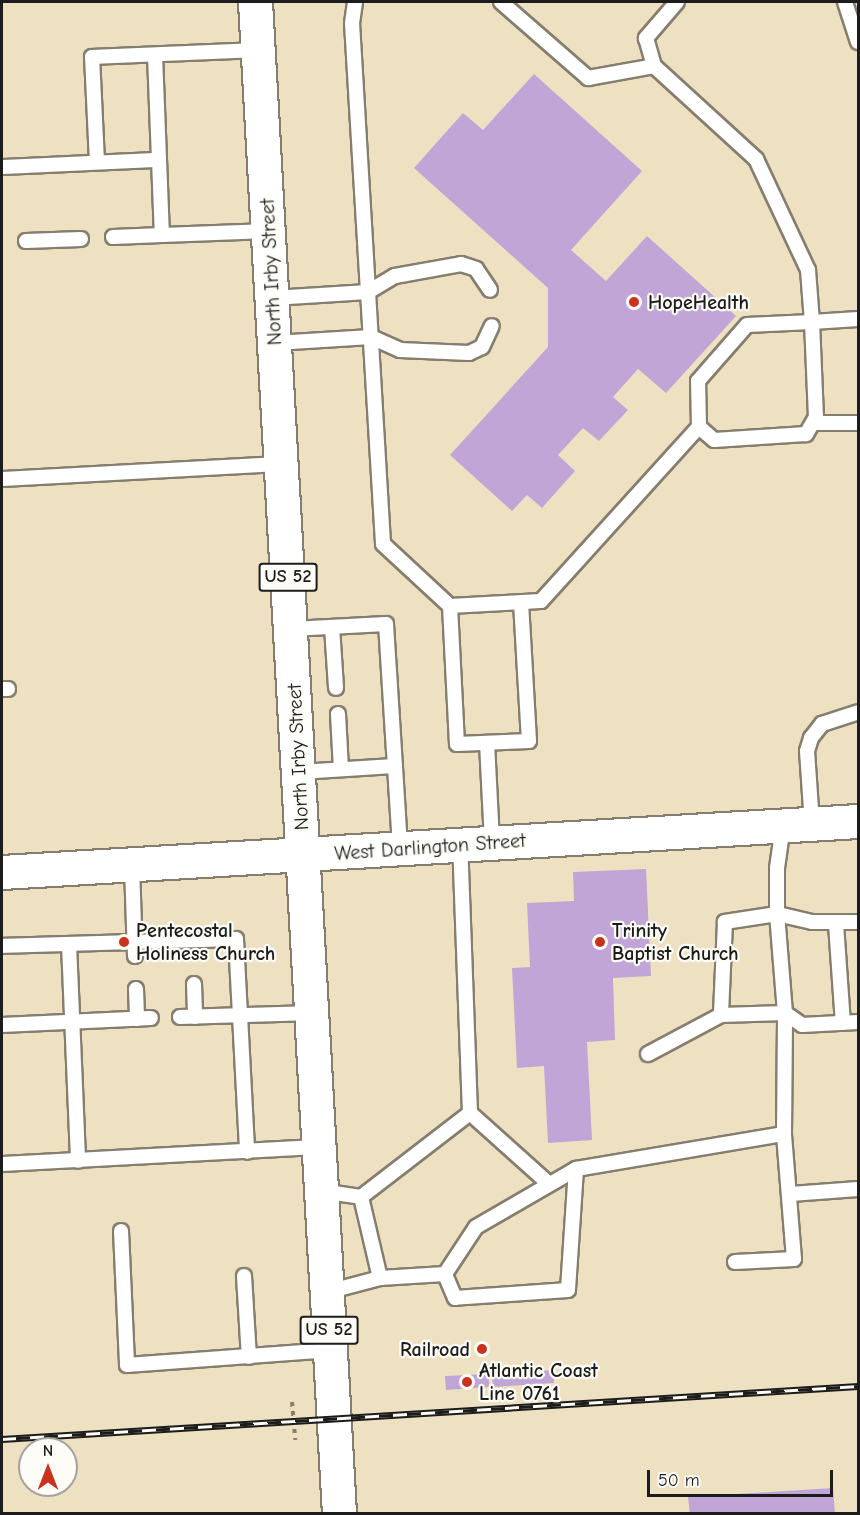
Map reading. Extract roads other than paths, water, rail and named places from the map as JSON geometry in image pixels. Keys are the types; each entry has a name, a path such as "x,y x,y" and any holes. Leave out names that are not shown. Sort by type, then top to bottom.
{"main road":[{"name":"North Irby Street","path":"255,2 313,1013 339,1514"},
{"name":"West Darlington Street","path":"2,872 304,856 476,843 858,821"}],"lane":[{"path":"355,2 352,23 383,544 450,606 457,744 529,741 521,602"},
{"path":"501,2 588,78 654,66"},
{"path":"677,2 646,38 654,66 756,159 808,270 812,322 814,423 806,434 714,440 699,427"},
{"path":"845,2 858,42"},
{"path":"97,162 92,57 258,50"},
{"path":"155,55 162,235"},
{"path":"2,167 159,160"},
{"path":"113,237 269,231"},
{"path":"26,241 81,239"},
{"path":"273,298 368,292 395,276 461,264 476,269 490,290"},
{"path":"450,606 541,601 699,427 698,381 747,325 858,320"},
{"path":"275,343 371,337 400,350 469,353 482,347 492,326"},
{"path":"814,423 858,423"},
{"path":"2,479 282,464"},
{"path":"291,629 386,624 400,849"},
{"path":"332,627 336,688"},
{"path":"735,1262 794,1259 791,1194 784,1134 785,1013 777,914 797,825 807,751 811,738 822,724 858,712"},
{"path":"338,714 341,769"},
{"path":"487,743 476,843 470,1113 549,1184"},
{"path":"299,772 395,766"},
{"path":"132,866 135,956"},
{"path":"721,1015 725,922 777,914 836,924 858,922"},
{"path":"836,924 843,1023"},
{"path":"2,946 27,951 69,944 134,942 164,948 236,939 247,1152"},
{"path":"69,944 78,1161"},
{"path":"194,984 195,1017"},
{"path":"136,989 137,1019"},
{"path":"180,1017 313,1013"},
{"path":"648,1054 721,1015 785,1013 802,1025 858,1022"},
{"path":"2,1024 29,1018 72,1022 152,1018"},
{"path":"321,1191 361,1197 470,1113"},
{"path":"445,1274 476,1227 576,1169 784,1134"},
{"path":"2,1164 319,1147"},
{"path":"445,1274 455,1298 568,1290 576,1169"},
{"path":"791,1194 858,1189"},
{"path":"361,1197 380,1278"},
{"path":"121,1231 127,1365 330,1350"},
{"path":"327,1292 380,1278 445,1274"},
{"path":"244,1276 249,1357"}],"railway":[{"path":"2,1439 858,1386"}],"place":[{"name":"HopeHealth","path":"634,302"},
{"name":"Pentecostal Holiness Church","path":"124,942"},
{"name":"Trinity Baptist Church","path":"600,942"},
{"name":"Railroad","path":"482,1349"},
{"name":"Atlantic Coast Line 0761","path":"467,1382"}]}
